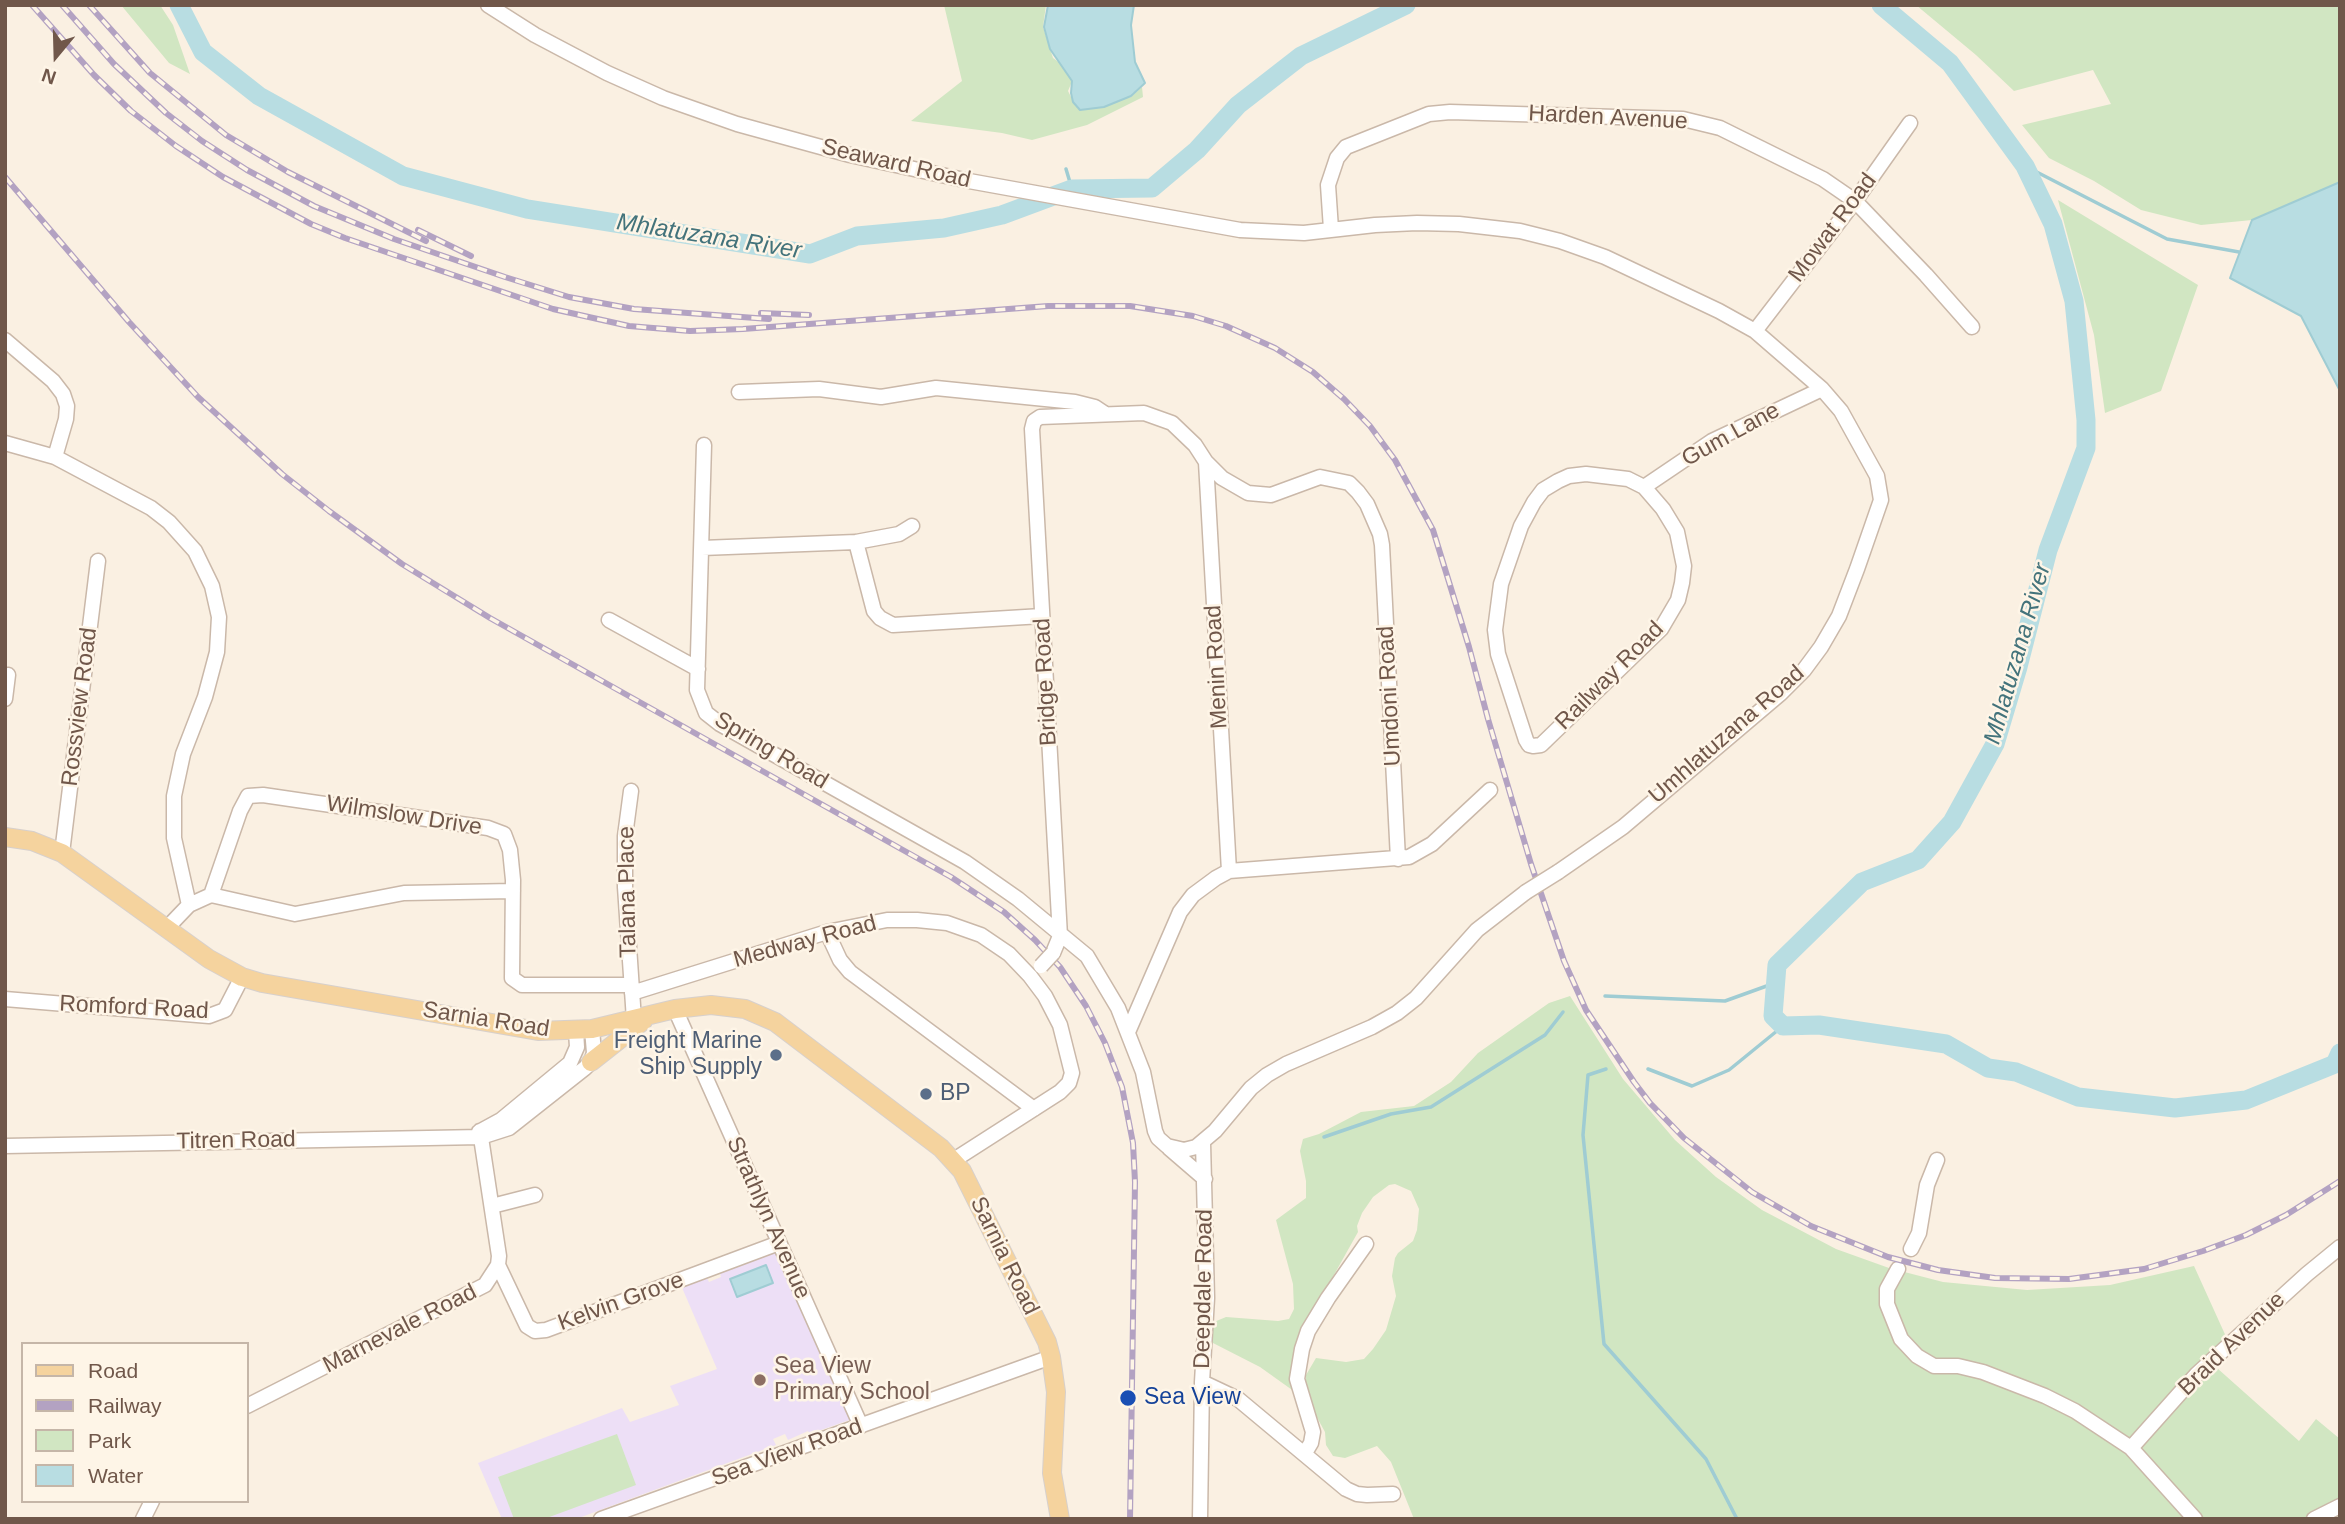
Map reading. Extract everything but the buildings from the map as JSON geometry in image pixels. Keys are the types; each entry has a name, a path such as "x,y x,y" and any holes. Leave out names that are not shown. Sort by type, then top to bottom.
{"main road":[{"name":"Sarnia Road","path":"5,837 32,841 62,853 209,958 242,977 262,983 538,1031 584,1030 675,1009 712,1005 745,1009 775,1022 954,1160 962,1171 1051,1357 1056,1392 1052,1473 1060,1519"},
{"path":"591,1062 641,1018"}],"street":[{"name":"Seaward Road","path":"488,5 535,35 607,73 702,113 850,155 969,181 1240,230 1304,233 1331,229"},
{"name":"Harden Avenue","path":"1331,229 1328,185 1337,158 1346,147 1429,114 1450,112 1683,118 1720,128 1823,179 1855,201 1972,327"},
{"name":"Mowat Road","path":"1755,331 1855,201 1910,123"},
{"name":"Umhlatuzana Road","path":"1203,1143 1251,1088 1267,1075 1397,1013 1416,998 1477,930 1622,827 1780,694 1810,663 1839,616 1881,500 1881,488 1861,444 1841,411 1822,389 1755,331 1719,311 1605,257 1560,241 1520,231 1427,223 1331,229"},
{"path":"5,340 53,381 63,394 67,406 66,419 55,457"},
{"path":"739,392 819,389 889,397 936,388 1075,402 1095,407 1105,414 1144,414 1172,423 1195,445 1206,462"},
{"name":"Gum Lane","path":"1644,487 1712,440 1822,389"},
{"name":"Bridge Road","path":"1060,936 1032,429 1034,421 1040,417 1105,414"},
{"path":"5,443 55,457 120,489 169,522 195,551 212,586 219,617 217,652 205,697 183,754 174,796 174,838 189,905"},
{"name":"Spring Road","path":"704,445 697,690 706,713 720,724 965,862 1018,899 1060,936"},
{"name":"Umdoni Road","path":"1206,462 1236,487 1256,495 1271,495 1320,477 1349,483 1367,504 1380,534 1398,859"},
{"name":"Menin Road","path":"1206,462 1229,872"},
{"name":"Railway Road","path":"1609,475 1628,479 1644,487 1677,532 1682,548 1684,566 1678,600 1661,629 1637,653 1541,745 1529,745 1498,654 1495,630 1501,584 1526,514 1544,490 1569,476 1609,475"},
{"path":"702,548 856,542 900,534 912,526"},
{"path":"856,542 874,611 892,625 1042,615"},
{"name":"Rossview Road","path":"62,853 97,561"},
{"path":"609,620 698,669"},
{"path":"5,699 8,675"},
{"path":"1128,1032 1180,912 1202,887 1229,872 1409,857 1432,845 1489,790"},
{"name":"Talana Place","path":"631,791 625,835 631,989"},
{"name":"Wilmslow Drive","path":"211,895 240,811 248,796 263,795 497,831 504,834 510,850 513,891 512,978 522,985 631,989"},
{"path":"166,929 189,905 211,895 295,914 404,892 513,891"},
{"name":"Medway Road","path":"631,989 827,932 887,920 947,923 981,935 1035,971 1060,1025 1072,1073 1069,1083 1060,1092 954,1160"},
{"path":"827,932 850,972 1034,1109"},
{"path":"1035,971 1053,953 1060,936 1087,956 1104,981 1128,1032 1143,1072 1154,1131 1158,1138 1205,1179"},
{"name":"Romford Road","path":"5,999 209,1016 225,1010 242,977"},
{"path":"631,989 641,1018"},
{"name":"Strathlyn Avenue","path":"675,1009 861,1426"},
{"path":"584,1030 594,1053 591,1062"},
{"path":"476,1135 501,1120 570,1063 584,1030"},
{"name":"Titren Road","path":"5,1146 476,1135 509,1128 591,1062"},
{"name":"Marnevale Road","path":"248,1406 485,1285 498,1265 492,1206 476,1135"},
{"path":"1167,1146 1184,1150 1203,1143"},
{"name":"Deepdale Road","path":"1200,1519 1202,1382 1207,1298 1203,1143"},
{"path":"1911,1249 1919,1233 1927,1185 1937,1160"},
{"path":"492,1206 535,1195"},
{"name":"Kelvin Grove","path":"498,1265 527,1326 535,1331 546,1330 779,1243"},
{"path":"1305,1453 1311,1443 1312,1432 1297,1379 1301,1349 1308,1331 1328,1298 1366,1244"},
{"name":"Braid Avenue","path":"2131,1448 2197,1374 2306,1274 2340,1247"},
{"path":"1898,1269 1887,1289 1887,1304 1901,1339 1917,1356 1934,1366 1958,1366 1983,1372 2045,1396 2095,1423 2131,1448 2194,1519"},
{"name":"Sea View Road","path":"601,1519 1051,1357"},
{"path":"1202,1382 1238,1399 1346,1489 1357,1494 1393,1494"},
{"path":"143,1519 151,1503"},
{"path":"2314,1519 2340,1506"}],"shaded area":[{"name":"Sea View Primary School","path":"776,1250 822,1348 819,1356 822,1363 833,1375 852,1419 810,1434 808,1431 788,1440 785,1434 773,1439 776,1445 576,1519 502,1519 478,1463 622,1408 630,1422 679,1405 670,1386 717,1369 680,1283 705,1274 709,1282 721,1277 719,1270"}],"green space":[{"path":"121,5 160,5 173,25 190,74 169,63"},
{"path":"944,5 1046,5 1043,27 1053,58 1068,69 1073,79 1068,91 1073,101 1084,106 1131,97 1142,87 1143,97 1087,125 1032,140 1002,133 911,121 962,81"},
{"path":"1916,5 2340,5 2340,182 2252,220 2201,225 2141,210 2094,181 2049,158 2022,125 2111,104 2093,70 2014,91"},
{"path":"2058,200 2198,285 2161,391 2105,413 2094,335"},
{"path":"1570,996 1623,1079 1675,1140 1716,1177 1762,1210 1836,1249 1889,1268 1943,1282 2027,1290 2110,1285 2194,1266 2228,1341 2208,1360 2299,1441 2316,1419 2340,1439 2340,1519 1414,1519 1391,1462 1377,1446 1345,1458 1333,1456 1326,1445 1325,1432 1308,1401 1306,1389 1306,1375 1316,1358 1346,1362 1364,1359 1386,1330 1396,1296 1392,1276 1395,1258 1413,1241 1417,1230 1419,1209 1411,1191 1395,1184 1389,1185 1373,1197 1362,1213 1357,1226 1358,1232 1298,1339 1292,1379 1295,1392 1260,1367 1213,1343 1210,1328 1214,1322 1226,1317 1278,1321 1289,1319 1294,1309 1293,1284 1276,1220 1306,1198 1306,1181 1300,1151 1303,1139 1319,1134 1361,1112 1414,1106 1451,1082 1478,1053 1549,1003"},
{"path":"617,1434 636,1485 544,1519 514,1519 498,1477"}],"water":[{"path":"1048,5 1134,5 1131,25 1135,62 1145,83 1131,96 1104,107 1080,110 1073,102 1072,81 1050,49 1044,27"},
{"path":"2340,182 2340,391 2301,316 2230,278 2252,220"},
{"path":"766,1265 773,1283 737,1297 730,1279"}],"waterway":[{"name":"Mhlatuzana River","path":"179,5 203,52 259,96 403,176 527,209 810,254 857,236 944,228 1002,215 1072,189 1152,188 1197,150 1238,105 1301,56 1406,5"},
{"name":"Mhlatuzana River","path":"1881,5 1950,63 2025,166 2053,224 2074,301 2086,420 2086,448 2048,550 1995,744 1952,822 1918,860 1862,882 1777,965 1773,1016 1783,1026 1819,1025 1946,1044 1988,1068 2016,1072 2078,1097 2175,1108 2246,1100 2335,1064 2340,1053"},
{"path":"2025,166 2167,239 2239,252"},
{"path":"1066,169 1072,189"},
{"path":"1605,996 1725,1001 1775,983"},
{"path":"1324,1137 1391,1114 1431,1107 1545,1035 1563,1012"},
{"path":"1648,1069 1692,1086 1729,1070 1783,1026"},
{"path":"1606,1069 1588,1075 1583,1135 1604,1344 1706,1459 1737,1519"}],"railway":[{"path":"32,5 94,75 131,111 176,146 223,177 311,224 345,238 553,309 629,326 690,331 1048,306 1130,306 1193,316 1226,326 1275,348 1313,372 1370,426 1395,460 1433,530 1531,864 1564,961 1586,1010 1650,1103 1684,1138 1752,1192 1811,1226 1888,1257 1938,1270 1995,1278 2069,1279 2144,1269 2203,1251 2246,1235 2286,1215 2340,1181"},
{"path":"62,5 114,64 166,113 202,141 247,170 314,206 394,239 569,297 634,309 769,319"},
{"path":"89,5 150,73 226,135 288,172 426,241"},
{"path":"5,177 129,322 198,397 282,474 329,511 402,564 490,618 951,877 1004,912 1060,967 1086,1006 1105,1043 1122,1087 1133,1143 1135,1182 1130,1519"},
{"path":"418,230 471,256"},
{"path":"761,313 809,315"}],"place":[{"name":"Freight Marine Ship Supply","path":"776,1055"},
{"name":"BP","path":"926,1094"},
{"name":"Sea View Primary School","path":"760,1380"},
{"name":"Sea View","path":"1128,1398"}]}
